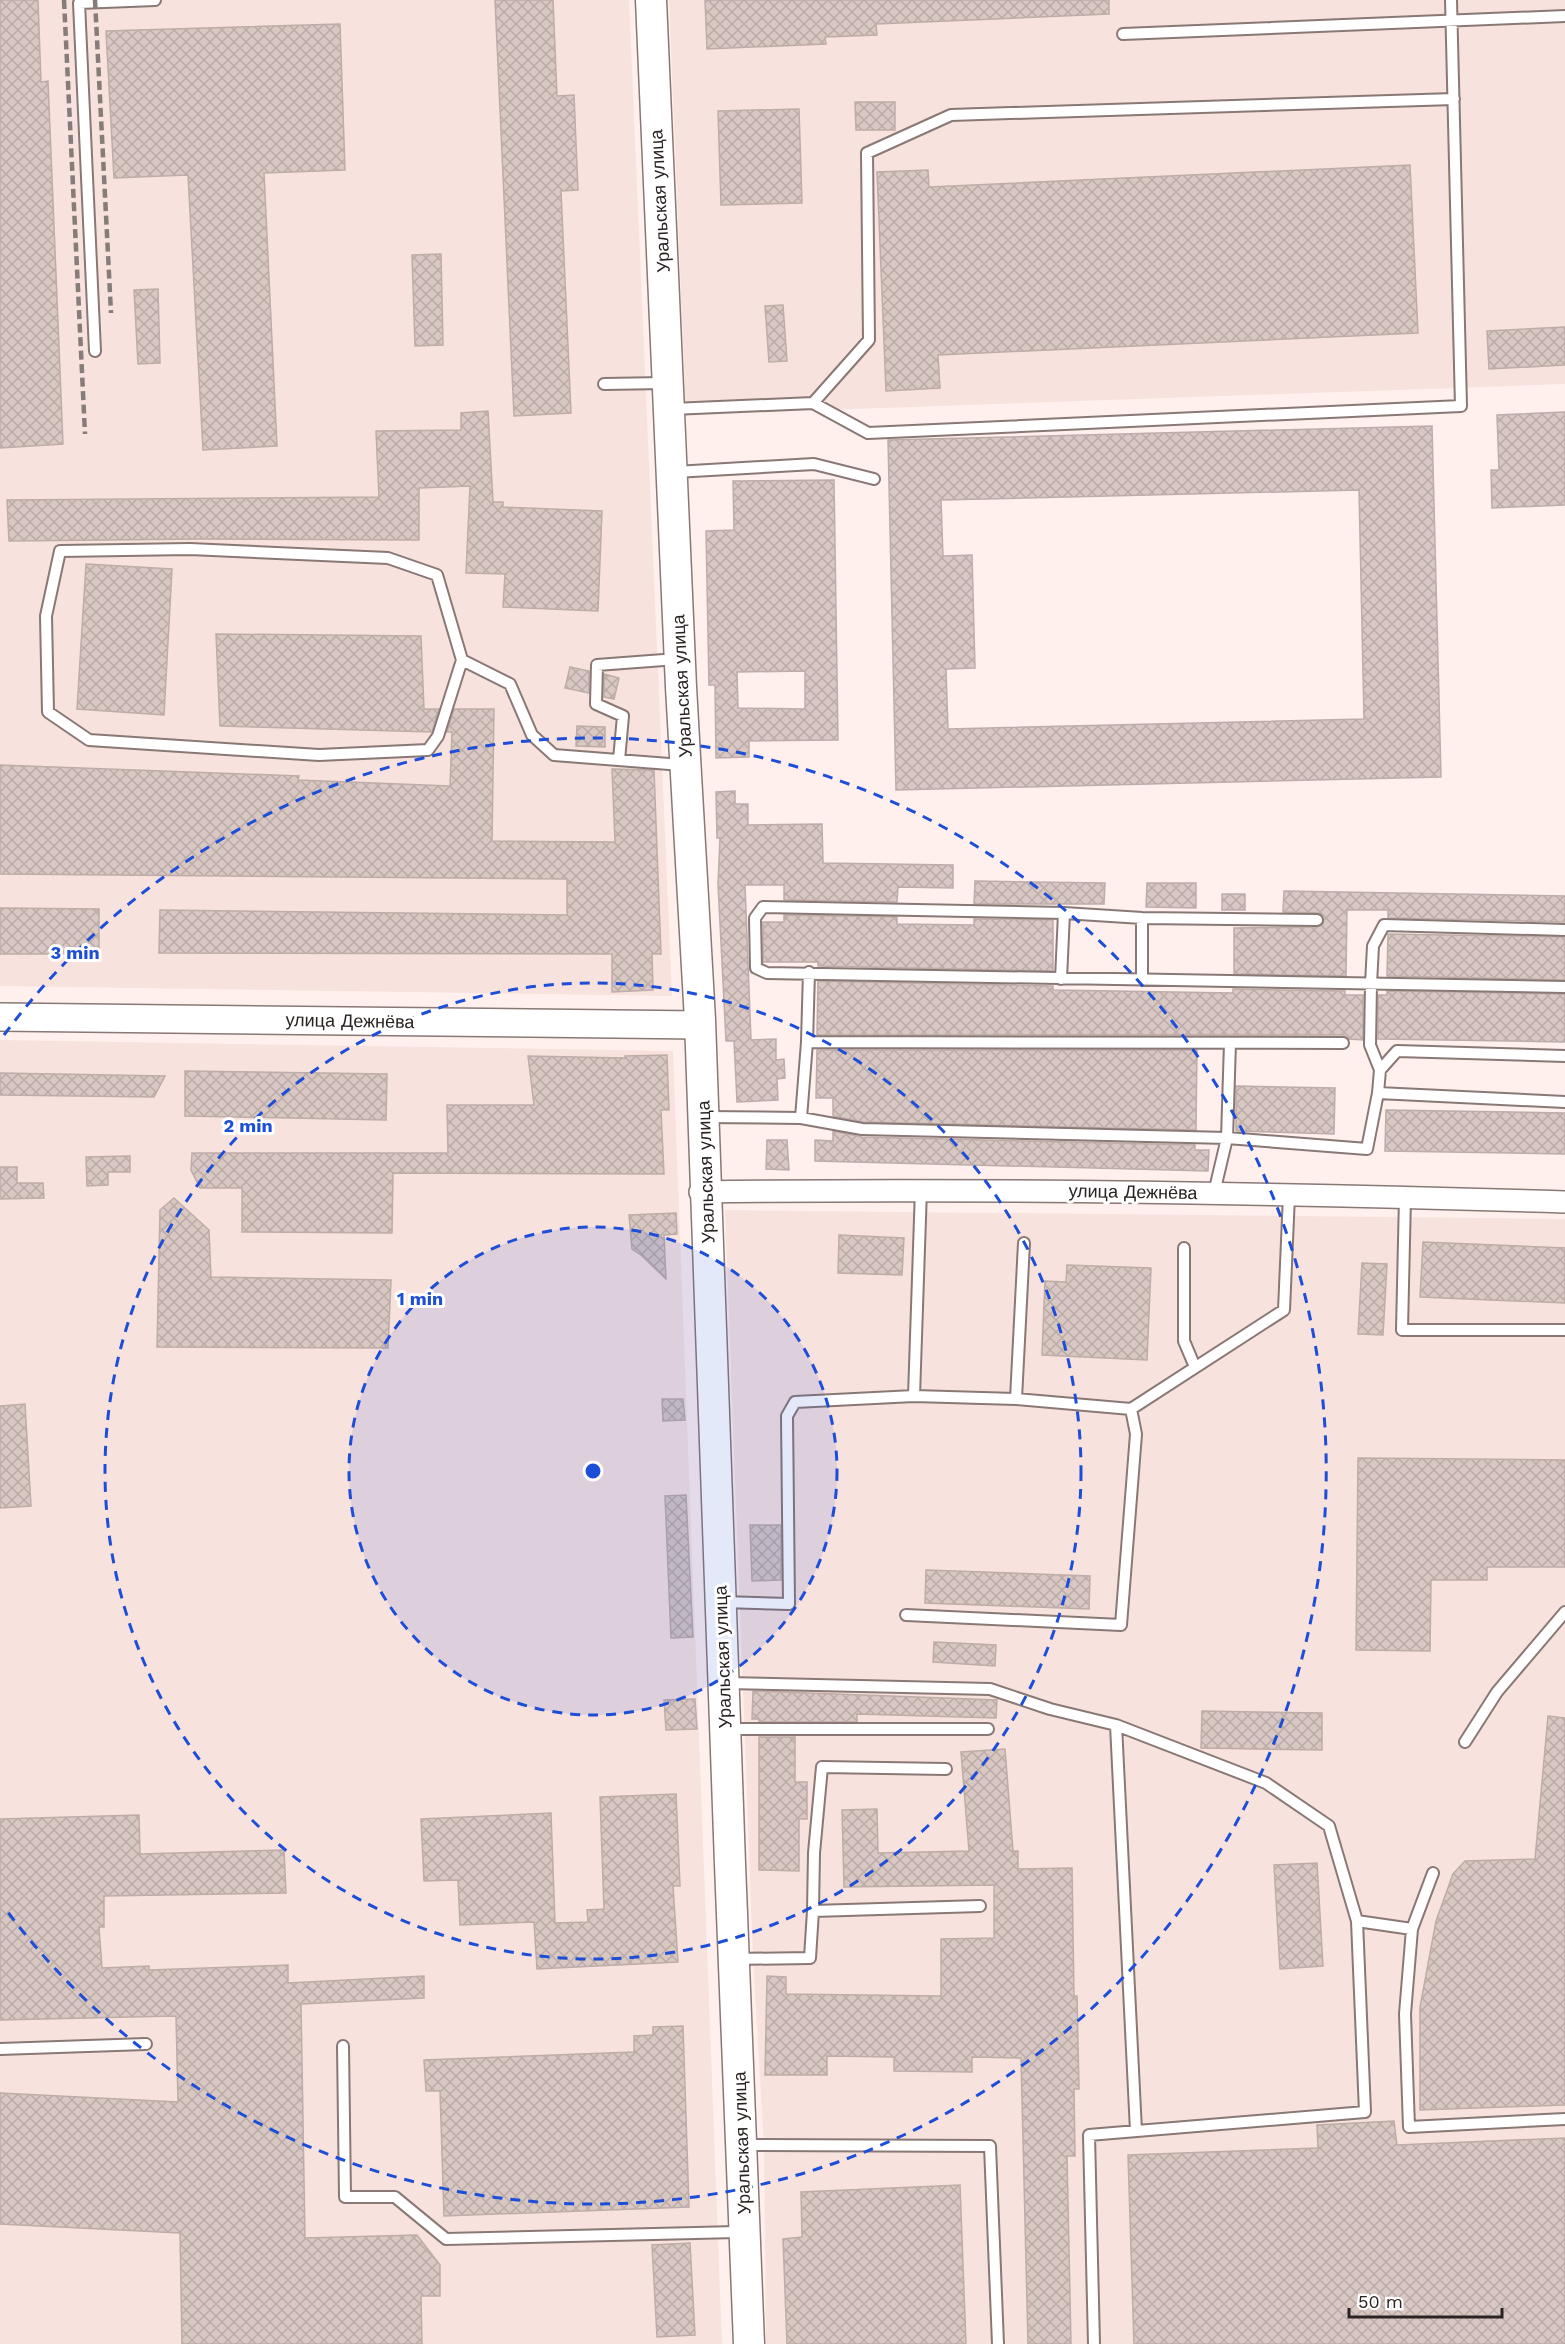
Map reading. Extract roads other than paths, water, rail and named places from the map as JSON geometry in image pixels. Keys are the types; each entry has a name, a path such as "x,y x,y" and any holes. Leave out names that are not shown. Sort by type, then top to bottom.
{"main road":[{"name":"Уральская улица","path":"649,0 682,765 704,1117 705,1245 741,2232 742,2344"},
{"name":"Уральская улица","path":"666,401 704,1192"},
{"name":"Уральская улица","path":"741,2232 749,2344"}],"street":[{"name":"улица Дежнёва","path":"0,1017 697,1025"},
{"name":"улица Дежнёва","path":"704,1192 921,1189 1214,1193 1565,1202"}],"lane":[{"path":"95,351 80,3 155,0"},
{"path":"604,384 666,401 813,403 868,433 1461,406 1451,0"},
{"path":"1123,34 1565,16"},
{"path":"813,403 869,340 867,153 951,115 1454,99"},
{"path":"671,472 814,464 874,479"},
{"path":"462,660 438,736 428,750 319,755 89,740 48,712 46,616 60,551 190,549 388,558 437,575 462,660 510,684 532,735 554,755 682,765"},
{"path":"619,760 623,716 596,705 597,665 677,659"},
{"path":"1317,920 1142,918 1064,913 763,907 755,918 756,968 767,973 1565,987"},
{"path":"1061,979 1064,913"},
{"path":"1142,918 1142,980"},
{"path":"704,1117 801,1118 862,1129 1227,1138 1367,1149 1380,1070 1370,1045 1373,945 1384,925 1565,930"},
{"path":"801,1118 807,1042 809,972"},
{"path":"807,1042 1343,1043"},
{"path":"1214,1193 1227,1138 1230,1043"},
{"path":"1380,1070 1397,1051 1565,1056"},
{"path":"1378,1093 1565,1102"},
{"path":"914,1396 921,1189"},
{"path":"717,1602 789,1604 787,1416 795,1402 914,1396 1016,1399 1131,1408 1284,1310 1289,1195"},
{"path":"1404,1197 1402,1330 1565,1330"},
{"path":"1016,1399 1024,1244"},
{"path":"1184,1248 1184,1341 1195,1367"},
{"path":"906,1615 1121,1625 1136,1434 1131,1408"},
{"path":"1465,1742 1497,1692 1565,1612"},
{"path":"720,1683 990,1689 1050,1709 1116,1725 1266,1783 1329,1826 1357,1921 1365,2112 1089,2135 1094,2344"},
{"path":"1116,1725 1136,2132"},
{"path":"722,1729 988,1730"},
{"path":"730,1959 810,1958 814,1853 822,1767 946,1769"},
{"path":"1433,1873 1412,1929 1405,2014 1409,2127 1565,2120"},
{"path":"813,1911 980,1906"},
{"path":"1357,1921 1412,1929"},
{"path":"0,2049 146,2044"},
{"path":"343,2046 345,2197 395,2197 446,2239 741,2232"},
{"path":"738,2145 990,2146 998,2344"}],"railway":[{"path":"64,0 85,434"},
{"path":"95,0 111,313"}]}
